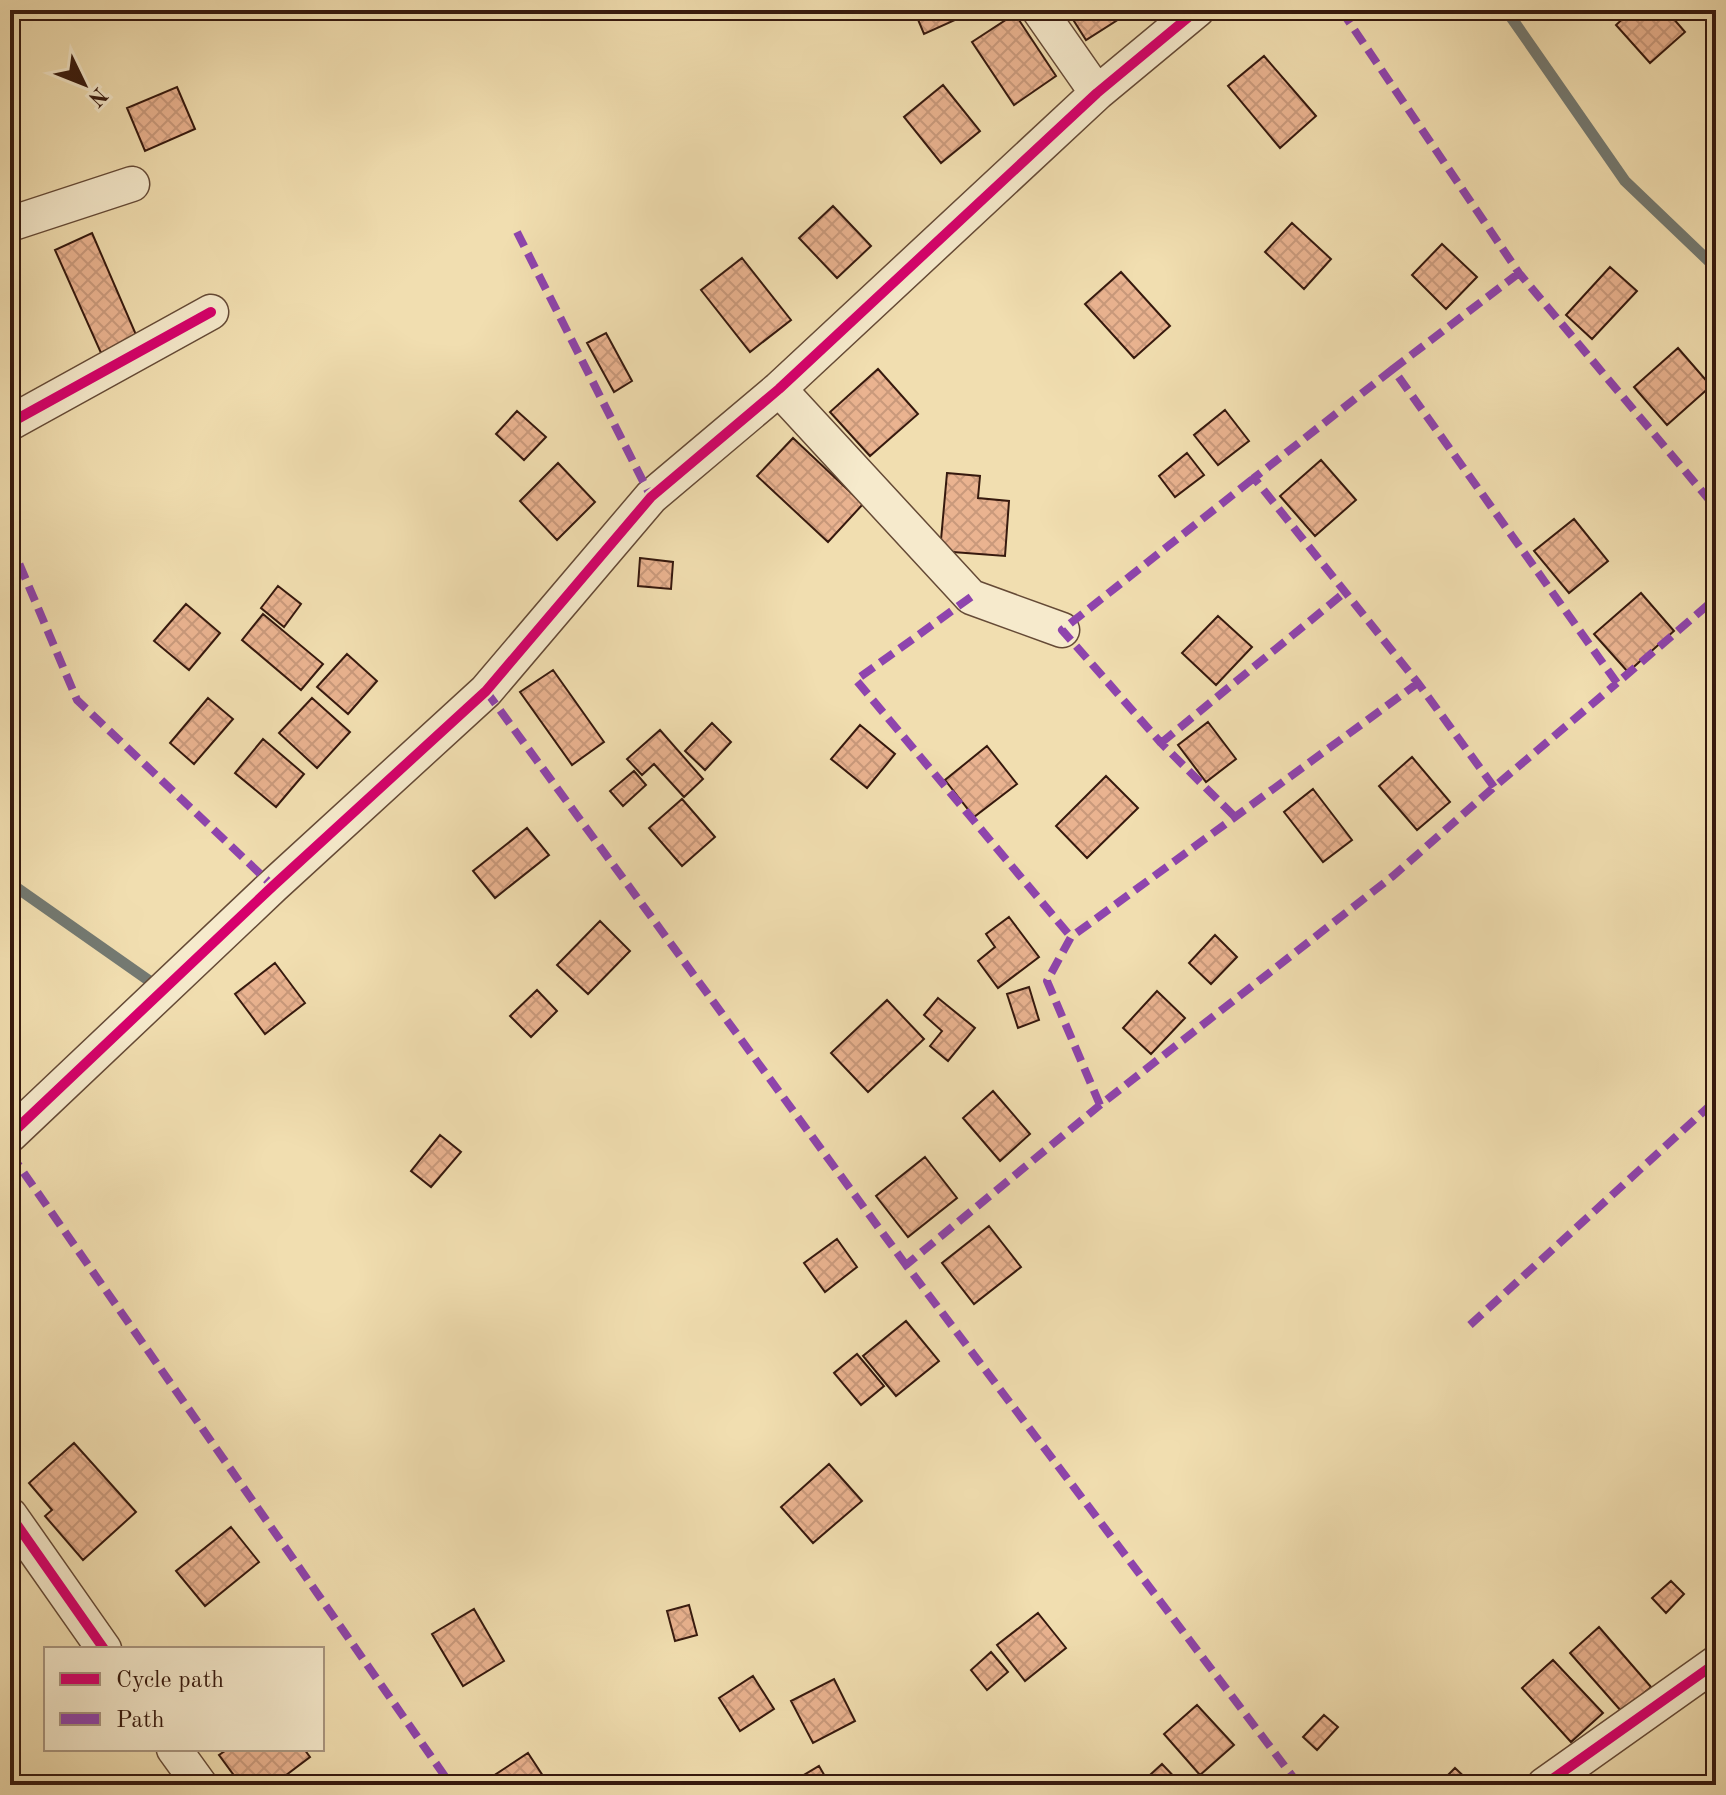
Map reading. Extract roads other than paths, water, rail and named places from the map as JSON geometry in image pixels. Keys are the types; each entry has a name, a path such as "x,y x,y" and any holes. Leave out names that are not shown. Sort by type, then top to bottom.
{"street":[{"path":"1039,10 1097,93"},
{"path":"10,1135 273,886 486,691 651,497 779,389 1097,93 1197,10"},
{"path":"10,224 132,184"},
{"path":"10,423 211,312"},
{"path":"779,389 971,597 1062,630"},
{"path":"10,1515 103,1647"},
{"path":"1544,1785 1716,1663"},
{"path":"175,1751 200,1785"}],"waterway":[{"path":"1506,10 1625,181 1716,268"},
{"path":"10,883 151,982"}]}
